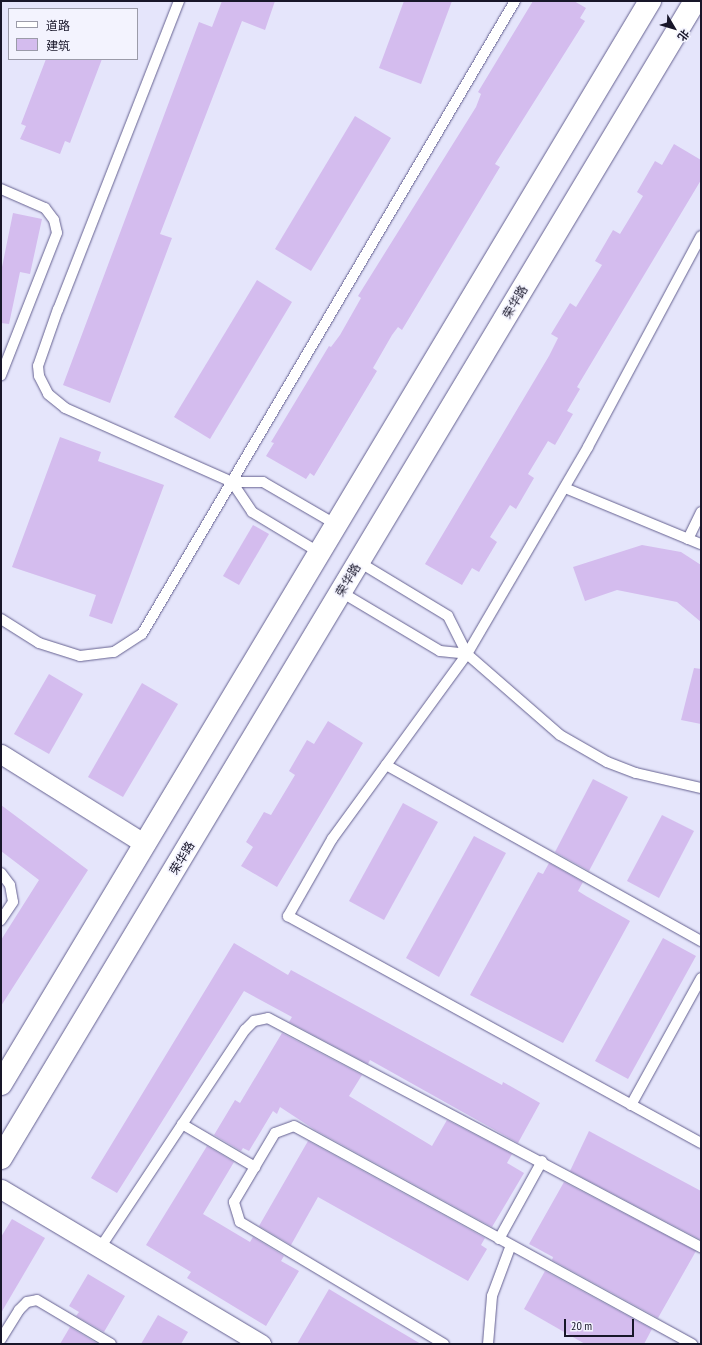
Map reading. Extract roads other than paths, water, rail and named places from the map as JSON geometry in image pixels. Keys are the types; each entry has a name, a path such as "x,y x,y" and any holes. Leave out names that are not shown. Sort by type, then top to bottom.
{"street":[{"path":"1,1084 650,1"},
{"name":"荣华路","path":"1,1158 694,1"},
{"path":"1,754 145,844"},
{"path":"1,1189 261,1344"}],"lane":[{"path":"179,1 38,366 48,394 65,408 232,482 263,482 337,525"},
{"path":"1,618 39,643 66,653 103,656 124,648 149,624 515,1"},
{"path":"1,189 45,208 54,220 56,233 1,375"},
{"path":"701,236 565,488 467,654 332,839 288,916 701,1143"},
{"path":"232,482 252,512 320,553"},
{"path":"565,488 701,544"},
{"path":"688,539 701,512"},
{"path":"359,562 448,616 467,654 510,694 583,750 636,774 701,788"},
{"path":"341,592 440,650 467,654"},
{"path":"386,765 701,941"},
{"path":"1,874 10,885 13,902 1,920"},
{"path":"631,1105 701,978"},
{"path":"100,1248 249,1024 268,1018 542,1161 701,1247"},
{"path":"182,1124 255,1166"},
{"path":"444,1344 240,1222 234,1202 276,1133 294,1126 692,1344"},
{"path":"499,1239 542,1161"},
{"path":"488,1344 492,1296 511,1245"},
{"path":"1,1339 19,1310 27,1302 37,1300 111,1344"}]}
